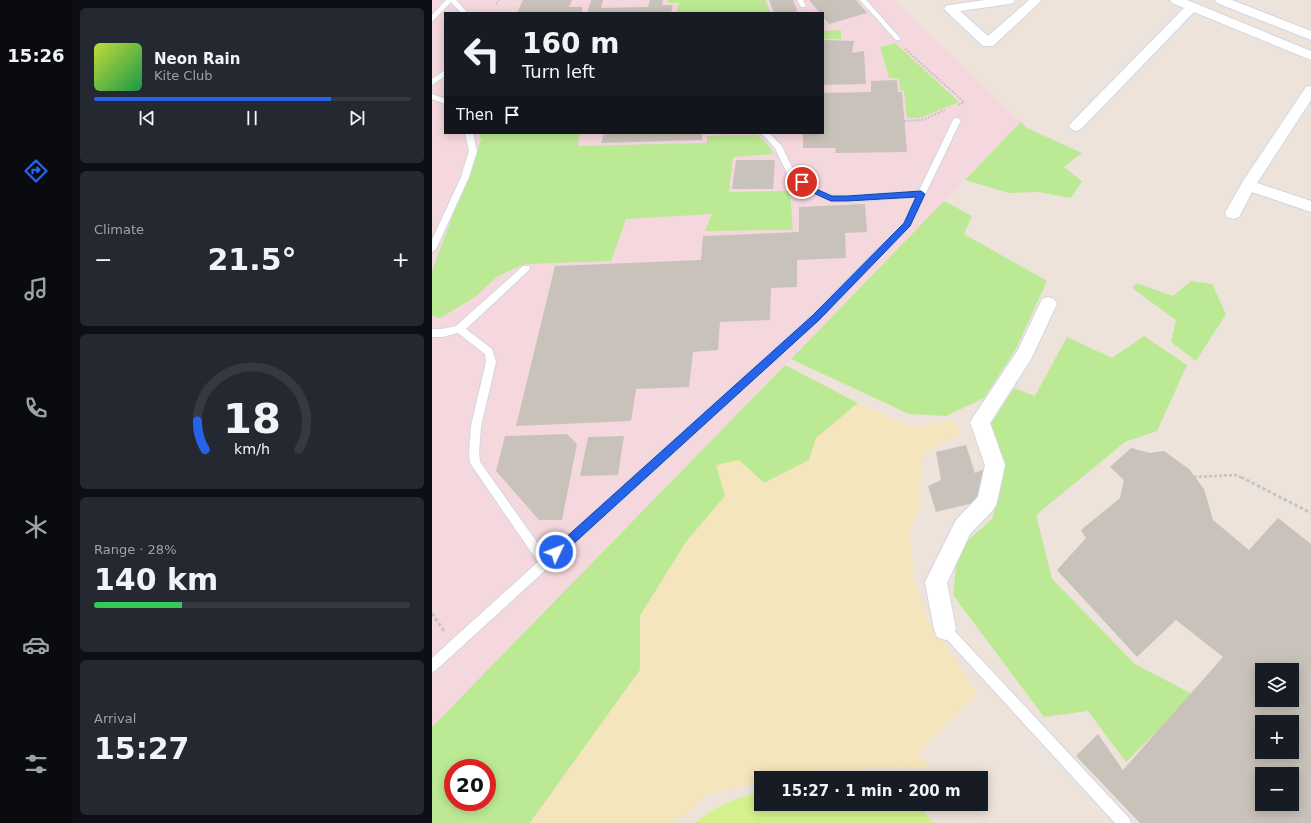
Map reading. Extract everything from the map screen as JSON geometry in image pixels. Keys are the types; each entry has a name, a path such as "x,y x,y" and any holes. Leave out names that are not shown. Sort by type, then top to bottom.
{"street":[{"path":"1009,0 950,9 988,42 1036,0"},
{"path":"1176,0 1311,56"},
{"path":"1221,0 1311,36"},
{"path":"1076,126 1192,7"},
{"path":"1233,213 1248,185 1307,105 1311,90"},
{"path":"1248,185 1311,207"},
{"path":"945,629 936,582 963,527 987,502 995,465 980,422 1025,354 1048,304"}],"lane":[{"path":"432,19 449,0"},
{"path":"452,0 463,12"},
{"path":"863,0 898,39"},
{"path":"432,83 444,73"},
{"path":"432,96 444,102"},
{"path":"432,666 816,318 907,224 956,120"},
{"path":"432,249 466,177 473,151 469,134"},
{"path":"766,134 778,147 791,174 813,191 831,198 848,199 921,194"},
{"path":"432,333 442,333 459,328 470,320 526,268"},
{"path":"459,328 490,352 492,362 474,437 473,453 475,463 545,563"},
{"path":"945,629 1124,823"}],"path":[{"path":"496,4 499,0"},
{"path":"898,39 899,43 964,102 957,105"},
{"path":"904,121 922,120 950,108"},
{"path":"1194,477 1236,475 1311,513"}],"shaded area":[{"path":"432,0 894,0 1021,122 432,727"}],"green space":[{"path":"668,0 765,0 771,12 676,12 679,3 667,3"},
{"path":"841,30 841,39 824,39 824,31"},
{"path":"895,43 959,102 920,118 907,118 904,91 900,90 899,79 889,78 880,47"},
{"path":"1021,122 1027,128 1082,153 1064,167 1082,181 1071,198 1039,192 1009,193 965,180"},
{"path":"479,134 579,134 578,146 707,143 707,136 757,135 768,145 774,154 733,157 729,192 790,191 793,230 705,231 712,214 626,219 611,261 525,264 498,276 475,297 440,318 432,316 432,271 481,140"},
{"path":"944,201 972,216 964,234 1047,281 1016,349 984,398 946,416 909,414 791,359"},
{"path":"1191,281 1212,284 1226,314 1196,361 1171,342 1176,320 1132,288 1136,283 1173,296"},
{"path":"1144,336 1187,365 1157,431 1125,442 1036,515 1052,579 1135,664 1194,695 1126,762 1088,711 1044,717 953,595 958,549 992,519 1004,465 991,424 1014,388 1035,396 1067,337 1112,358"},
{"path":"785,365 858,403 816,438 809,460 764,483 739,460 725,496 686,542 640,616 640,670 530,823 432,823 432,727"},
{"path":"754,794 754,811 924,811 933,823 695,823 718,807"}],"sand":[{"path":"858,403 912,428 954,420 960,433 921,456 920,508 909,531 914,578 928,620 978,693 918,755 930,767 808,771 754,771 754,784 707,795 675,823 530,823 640,670 640,616 686,542 725,496 716,465 739,460 764,483 809,460 816,438"}],"building":[{"path":"523,0 572,0 569,7 582,7 582,12 517,12"},
{"path":"591,0 603,0 601,8 648,7 650,0 663,0 662,5 673,5 671,12 587,12"},
{"path":"769,0 793,0 798,12 774,12"},
{"path":"809,0 856,0 867,13 829,24 824,18 824,12 819,12"},
{"path":"824,40 854,41 852,53 864,51 866,84 824,85"},
{"path":"897,80 898,92 902,92 907,152 835,153 836,148 803,148 803,134 824,134 824,93 871,92 871,81"},
{"path":"604,134 702,134 702,140 601,143"},
{"path":"736,160 775,160 773,189 732,189"},
{"path":"865,204 867,232 845,233 846,258 797,260 797,287 771,288 770,320 720,322 718,350 693,352 689,387 636,389 631,421 516,426 555,266 701,260 703,236 799,232 799,207"},
{"path":"567,434 577,444 562,520 539,520 496,471 505,436"},
{"path":"624,436 618,475 580,476 588,437"},
{"path":"966,445 975,473 984,469 982,501 936,512 928,486 941,480 936,452"},
{"path":"1131,448 1150,453 1164,451 1189,469 1204,489 1213,520 1249,550 1278,518 1311,544 1311,823 1140,823 1076,756 1098,734 1123,770 1223,657 1176,620 1137,657 1057,570 1086,538 1081,530 1120,498 1124,480 1110,467"}],"route":[{"path":"556,552 816,318 907,224 921,194 848,199 831,198 813,191 802,182"}]}
